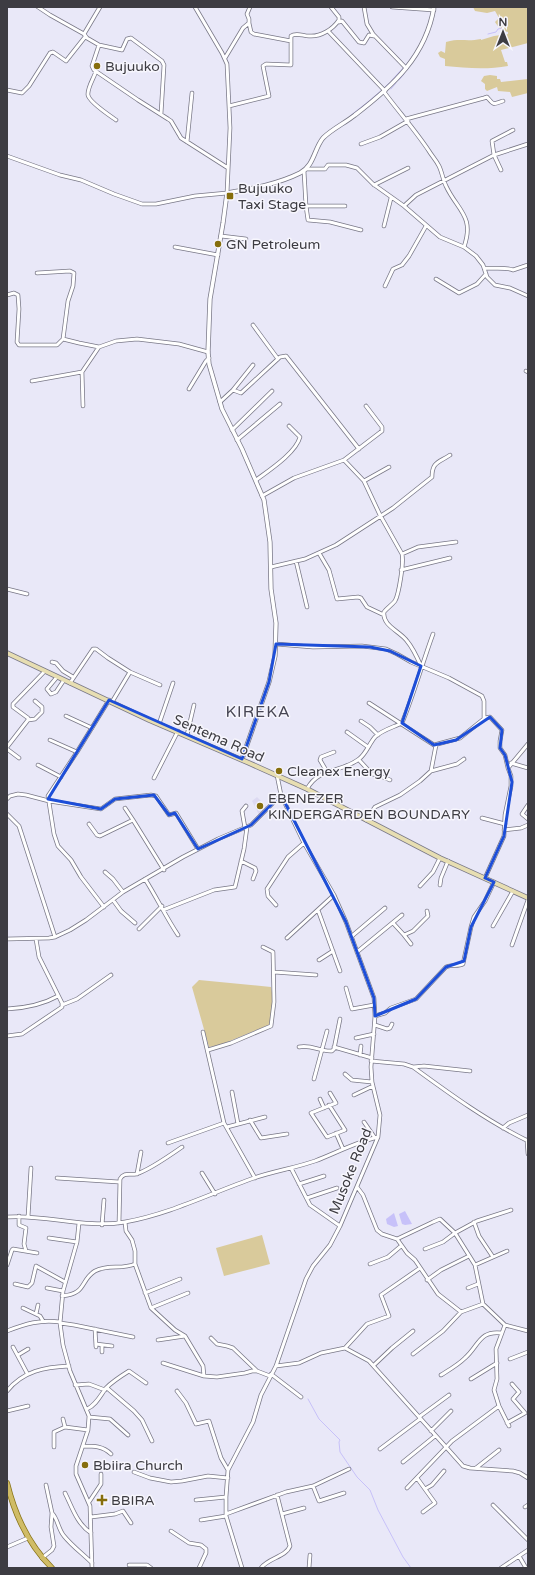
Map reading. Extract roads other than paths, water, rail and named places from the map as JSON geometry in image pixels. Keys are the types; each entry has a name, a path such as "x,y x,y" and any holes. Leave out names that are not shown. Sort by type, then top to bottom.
{"main road":[{"name":"Sentema Road","path":"7,653 159,724 242,759 307,789 440,858 527,897"},
{"path":"7,1483 18,1519 28,1538 42,1558 52,1568"}],"street":[{"path":"38,7 99,44 122,50 127,39 130,38 162,61 164,65 161,114"},
{"path":"7,90 22,93 29,86 50,53 54,52 66,61 85,35 100,7"},
{"path":"194,7 225,58 229,77 230,128 227,193 210,299 208,352 211,373 220,402 262,496 270,542 271,589 275,615 276,644 269,682 242,759"},
{"path":"250,7 247,14 251,32 254,34 291,40"},
{"path":"331,7 339,17 339,22"},
{"path":"364,7 367,24 375,37 406,68"},
{"path":"361,230 330,222 310,221 308,219 306,206 305,170 324,138 384,92 418,53 425,40 434,8 392,7"},
{"path":"339,22 342,21 359,42 364,43 369,35 375,37"},
{"path":"229,106 269,96 263,66 266,64 291,65 291,36 293,34 311,36 328,31 339,22"},
{"path":"225,58 244,28 249,23"},
{"path":"328,31 384,92 407,120 439,166 444,182 464,214 466,220 467,235 464,247"},
{"path":"99,44 92,66 94,70 171,121 179,135 187,142 228,168"},
{"path":"96,71 88,91 88,97 92,102 116,120"},
{"path":"187,142 192,93"},
{"path":"361,144 380,137 407,120 487,97 492,104 503,101"},
{"path":"501,170 494,155 492,141 513,130"},
{"path":"404,206 416,195 444,182 494,155 528,144"},
{"path":"7,156 54,173 81,180 142,204 156,204 195,196 227,193 277,182 305,170 325,169 328,165 353,166 357,168 374,185 404,206 440,237 464,247 480,259 486,274 496,285 510,288 528,296"},
{"path":"374,185 408,168"},
{"path":"384,226 391,198"},
{"path":"306,206 345,206"},
{"path":"385,286 393,269 402,265 407,259 426,226"},
{"path":"221,236 246,239"},
{"path":"175,247 218,255"},
{"path":"484,268 497,270 509,268 512,270 528,265"},
{"path":"7,294 14,293 18,295 19,345 57,345 63,338 68,301 73,288 74,273 70,271 37,273"},
{"path":"436,279 459,293 477,284 486,274"},
{"path":"253,325 278,359"},
{"path":"63,338 99,347 116,341 137,339 179,344 208,352"},
{"path":"83,406 82,372 99,347"},
{"path":"234,390 241,394 278,359 282,356 286,356 359,449"},
{"path":"189,389 209,358"},
{"path":"220,402 234,390 253,365"},
{"path":"32,380 82,372"},
{"path":"232,430 272,391"},
{"path":"237,440 280,404"},
{"path":"262,496 294,478 344,460 359,449 382,429 366,406"},
{"path":"256,480 289,453 299,440 300,437 289,426"},
{"path":"271,567 296,561 336,545 380,515 393,508 432,477 431,470 433,465 450,455"},
{"path":"344,460 364,481 380,515 402,554 403,561 396,599 386,609 384,615"},
{"path":"364,481 389,467"},
{"path":"402,554 418,547 456,542"},
{"path":"319,553 329,570 337,599 361,598 367,607 384,615 389,625 407,640 421,666"},
{"path":"401,570 450,558"},
{"path":"296,561 307,607"},
{"path":"7,589 27,594"},
{"path":"307,789 310,783 327,772 359,760 378,735 402,723 418,682 421,666 433,634"},
{"path":"276,644 314,648 366,646 390,651 449,678 482,696 484,701 484,719"},
{"path":"70,683 93,649 96,649 130,672 160,685"},
{"path":"52,662 57,664 73,677"},
{"path":"28,720 28,718 12,707 13,704 45,671"},
{"path":"104,907 81,877 71,860 58,846 54,834 49,801 50,793 130,672"},
{"path":"57,677 47,689 51,694 56,692 64,680"},
{"path":"159,724 173,682"},
{"path":"19,758 7,747 28,720 35,719 42,712 42,707 35,701"},
{"path":"369,703 402,723 432,744 436,745 460,738 484,719 490,717 502,730 500,748 505,755 511,776 510,797 505,814 505,824 501,846 485,878"},
{"path":"187,735 194,705"},
{"path":"66,716 92,728"},
{"path":"361,720 378,735"},
{"path":"154,778 178,731"},
{"path":"347,732 368,747"},
{"path":"50,740 77,752"},
{"path":"508,768 528,744"},
{"path":"431,771 436,745"},
{"path":"327,772 320,760 320,757 334,752"},
{"path":"366,820 375,807 400,794 420,781 431,771 457,764 464,759"},
{"path":"359,760 372,774 390,780"},
{"path":"511,763 528,768"},
{"path":"38,765 61,777"},
{"name":"Musoke Road","path":"242,1568 226,1515 228,1470 253,1422 261,1395 276,1366 306,1278 313,1266 330,1245 357,1187 376,1138 380,1115 373,1084 372,1060 375,1025 374,1005 358,952 334,895 304,843 280,795 277,776"},
{"path":"7,799 10,796 18,794 49,801 100,809 115,799 151,795 156,796 169,815 176,813 198,849"},
{"path":"7,939 36,939 55,937 70,930 124,892 146,879 198,849 246,828 255,822 280,795"},
{"path":"528,804 522,814 528,818"},
{"path":"139,929 162,908 209,892 235,887 246,828 242,811 246,806"},
{"path":"125,808 164,870"},
{"path":"7,814 19,826 55,937"},
{"path":"482,818 505,824"},
{"path":"89,824 97,835 100,836 132,820"},
{"path":"504,830 521,828 528,825"},
{"path":"276,905 268,896 267,889 288,857 304,843"},
{"path":"420,886 433,872 440,858"},
{"path":"241,861 255,868 256,871 253,879"},
{"path":"440,886 440,878 448,861"},
{"path":"105,872 114,879 124,892"},
{"path":"146,879 178,935"},
{"path":"375,1016 382,1015 391,1008 416,999 446,967 463,964 474,917 486,901 494,882"},
{"path":"493,926 512,891"},
{"path":"287,938 334,895"},
{"path":"512,945 527,897"},
{"path":"113,900 121,911 135,923"},
{"path":"352,936 385,908"},
{"path":"318,910 340,971"},
{"path":"404,935 413,931 428,916 427,911"},
{"path":"358,952 402,915"},
{"path":"393,923 411,944"},
{"path":"36,939 39,957 62,1005"},
{"path":"208,1050 231,1043 271,1026 274,1002 273,952 263,947"},
{"path":"319,960 333,951"},
{"path":"274,972 316,975"},
{"path":"7,1036 22,1034 61,1008 62,1005 77,999 112,975"},
{"path":"346,988 352,1009 374,1005"},
{"path":"7,1009 32,1006 47,1002 58,996"},
{"path":"299,1047 309,1046 330,1051 334,1047 340,1019"},
{"path":"375,1025 388,1029 392,1024"},
{"path":"314,1079 327,1031"},
{"path":"203,1032 224,1123 255,1178"},
{"path":"356,1038 374,1034"},
{"path":"360,1055 361,1046"},
{"path":"334,1047 372,1060 404,1064 413,1067 474,1110 527,1141 528,1154"},
{"path":"413,1067 421,1065 470,1071"},
{"path":"345,1074 352,1080 373,1084"},
{"path":"354,1095 373,1084"},
{"path":"232,1092 238,1124"},
{"path":"329,1106 345,1130 327,1137 311,1113 336,1103 330,1093"},
{"path":"320,1099 324,1108"},
{"path":"503,1128 509,1123 528,1115"},
{"path":"227,1127 265,1117"},
{"path":"250,1120 261,1138 287,1134"},
{"path":"7,1217 19,1216 102,1225 125,1222 170,1210 255,1178 291,1168 366,1140 376,1138 364,1122"},
{"path":"168,1143 224,1123"},
{"path":"336,1133 343,1149"},
{"path":"119,1223 119,1182 121,1176 124,1174 137,1174 182,1147"},
{"path":"137,1174 141,1152"},
{"path":"28,1217 31,1168"},
{"path":"291,1168 310,1205 340,1226"},
{"path":"202,1173 214,1194"},
{"path":"299,1184 324,1176"},
{"path":"57,1178 119,1182"},
{"path":"357,1187 363,1195 377,1230 382,1234 397,1239 401,1246 415,1260 427,1280 438,1294 461,1312"},
{"path":"306,1198 337,1188"},
{"path":"102,1225 104,1200"},
{"path":"425,1249 443,1242 474,1222 511,1210"},
{"path":"19,1216 19,1225 26,1228 24,1244 26,1251"},
{"path":"397,1239 440,1220 455,1233 475,1265 483,1304 505,1325 528,1332"},
{"path":"125,1222 126,1231 132,1240 135,1251 134,1264 151,1308 185,1336 203,1366 204,1376"},
{"path":"474,1222 479,1236 493,1257"},
{"path":"79,1223 78,1242 62,1296 60,1323 62,1340 69,1366 87,1409 89,1418 88,1430 76,1466 76,1474 89,1502 91,1517 92,1568"},
{"path":"49,1238 78,1242"},
{"path":"370,1264 388,1257 401,1246"},
{"path":"7,1265 13,1249 37,1253"},
{"path":"475,1265 507,1251"},
{"path":"427,1280 441,1270 469,1256"},
{"path":"62,1296 72,1294 80,1290 89,1276 100,1269 105,1267 127,1267 134,1264"},
{"path":"15,1284 28,1287 32,1283 36,1266 65,1282"},
{"path":"276,1366 299,1363 321,1353 345,1348 367,1324 389,1316 381,1295 420,1268"},
{"path":"145,1293 180,1280"},
{"path":"468,1288 478,1284"},
{"path":"47,1288 63,1291"},
{"path":"151,1308 188,1293"},
{"path":"413,1354 443,1331 461,1312 483,1304"},
{"path":"36,1314 38,1305"},
{"path":"23,1308 36,1314 43,1321"},
{"path":"7,1331 23,1325 43,1321 95,1329 133,1337"},
{"path":"505,1325 496,1349 497,1379 494,1390 499,1406 508,1425 525,1414 513,1399 519,1392 512,1384"},
{"path":"95,1329 96,1346 112,1346"},
{"path":"374,1365 413,1331"},
{"path":"441,1375 466,1357 478,1341 488,1333 502,1333"},
{"path":"158,1340 185,1336"},
{"path":"211,1338 217,1344 233,1348 257,1371"},
{"path":"102,1345 102,1352"},
{"path":"13,1347 27,1373"},
{"path":"345,1348 365,1358 374,1365 463,1466 513,1471 528,1478"},
{"path":"18,1355 28,1349"},
{"path":"510,1359 528,1352"},
{"path":"163,1363 204,1376 217,1377 257,1371 270,1375 302,1397"},
{"path":"471,1379 497,1363"},
{"path":"8,1389 27,1373 52,1367 69,1366"},
{"path":"87,1409 92,1407 117,1378 129,1371 146,1383"},
{"path":"76,1385 89,1384 106,1389 134,1410 142,1420 152,1441"},
{"path":"177,1392 186,1403 196,1424 198,1425 209,1421 221,1458 228,1470"},
{"path":"380,1449 449,1395"},
{"path":"7,1411 28,1406"},
{"path":"407,1488 445,1447 499,1406"},
{"path":"431,1431 451,1411"},
{"path":"89,1418 110,1419 128,1435"},
{"path":"63,1419 65,1427"},
{"path":"54,1447 54,1432 65,1427 88,1430"},
{"path":"403,1462 435,1436"},
{"path":"83,1446 103,1448 111,1454"},
{"path":"476,1468 499,1450"},
{"path":"201,1520 226,1515 277,1495 313,1486 349,1468"},
{"path":"425,1489 432,1485 444,1471"},
{"path":"134,1472 150,1478 171,1482 208,1476 228,1478"},
{"path":"89,1502 100,1484 101,1474"},
{"path":"417,1478 435,1503 423,1512"},
{"path":"42,1558 52,1550 54,1546 51,1527 52,1513 46,1485"},
{"path":"313,1486 319,1502 344,1493"},
{"path":"64,1494 76,1517 84,1528 91,1533"},
{"path":"261,1568 268,1561 283,1554 290,1548 277,1495"},
{"path":"196,1500 226,1497"},
{"path":"492,1505 528,1540"},
{"path":"282,1514 304,1508"},
{"path":"91,1517 115,1514 123,1511 131,1523"},
{"path":"52,1513 64,1537 92,1563"},
{"path":"171,1531 188,1542 200,1545 206,1549 206,1553 199,1568"},
{"path":"7,1547 28,1538"},
{"path":"501,1568 528,1550"},
{"path":"309,1568 310,1555"},
{"path":"519,1556 526,1568"},
{"path":"129,1565 145,1564 149,1565 151,1568"}],"waterway":[{"path":"488,34 496,32 498,29 502,28"},
{"path":"406,65 415,53"},
{"path":"391,81 403,68"},
{"path":"399,80 404,74"},
{"path":"384,88 389,83"},
{"path":"391,89 396,83"},
{"path":"370,100 382,90"},
{"path":"350,116 369,101"},
{"path":"308,1399 319,1419 340,1440 340,1452 357,1477 370,1490 378,1510 403,1557 411,1568"}],"place":[{"name":"Bujuuko","path":"97,66"},
{"name":"Bujuuko Taxi Stage","path":"230,196"},
{"name":"GN Petroleum","path":"218,244"},
{"name":"Cleanex Energy","path":"279,771"},
{"name":"EBENEZER KINDERGARDEN BOUNDARY","path":"260,806"},
{"name":"Bbiira Church","path":"85,1465"},
{"name":"BBIRA","path":"102,1500"}],"district":[{"name":"KIREKA","path":"258,711"}]}
